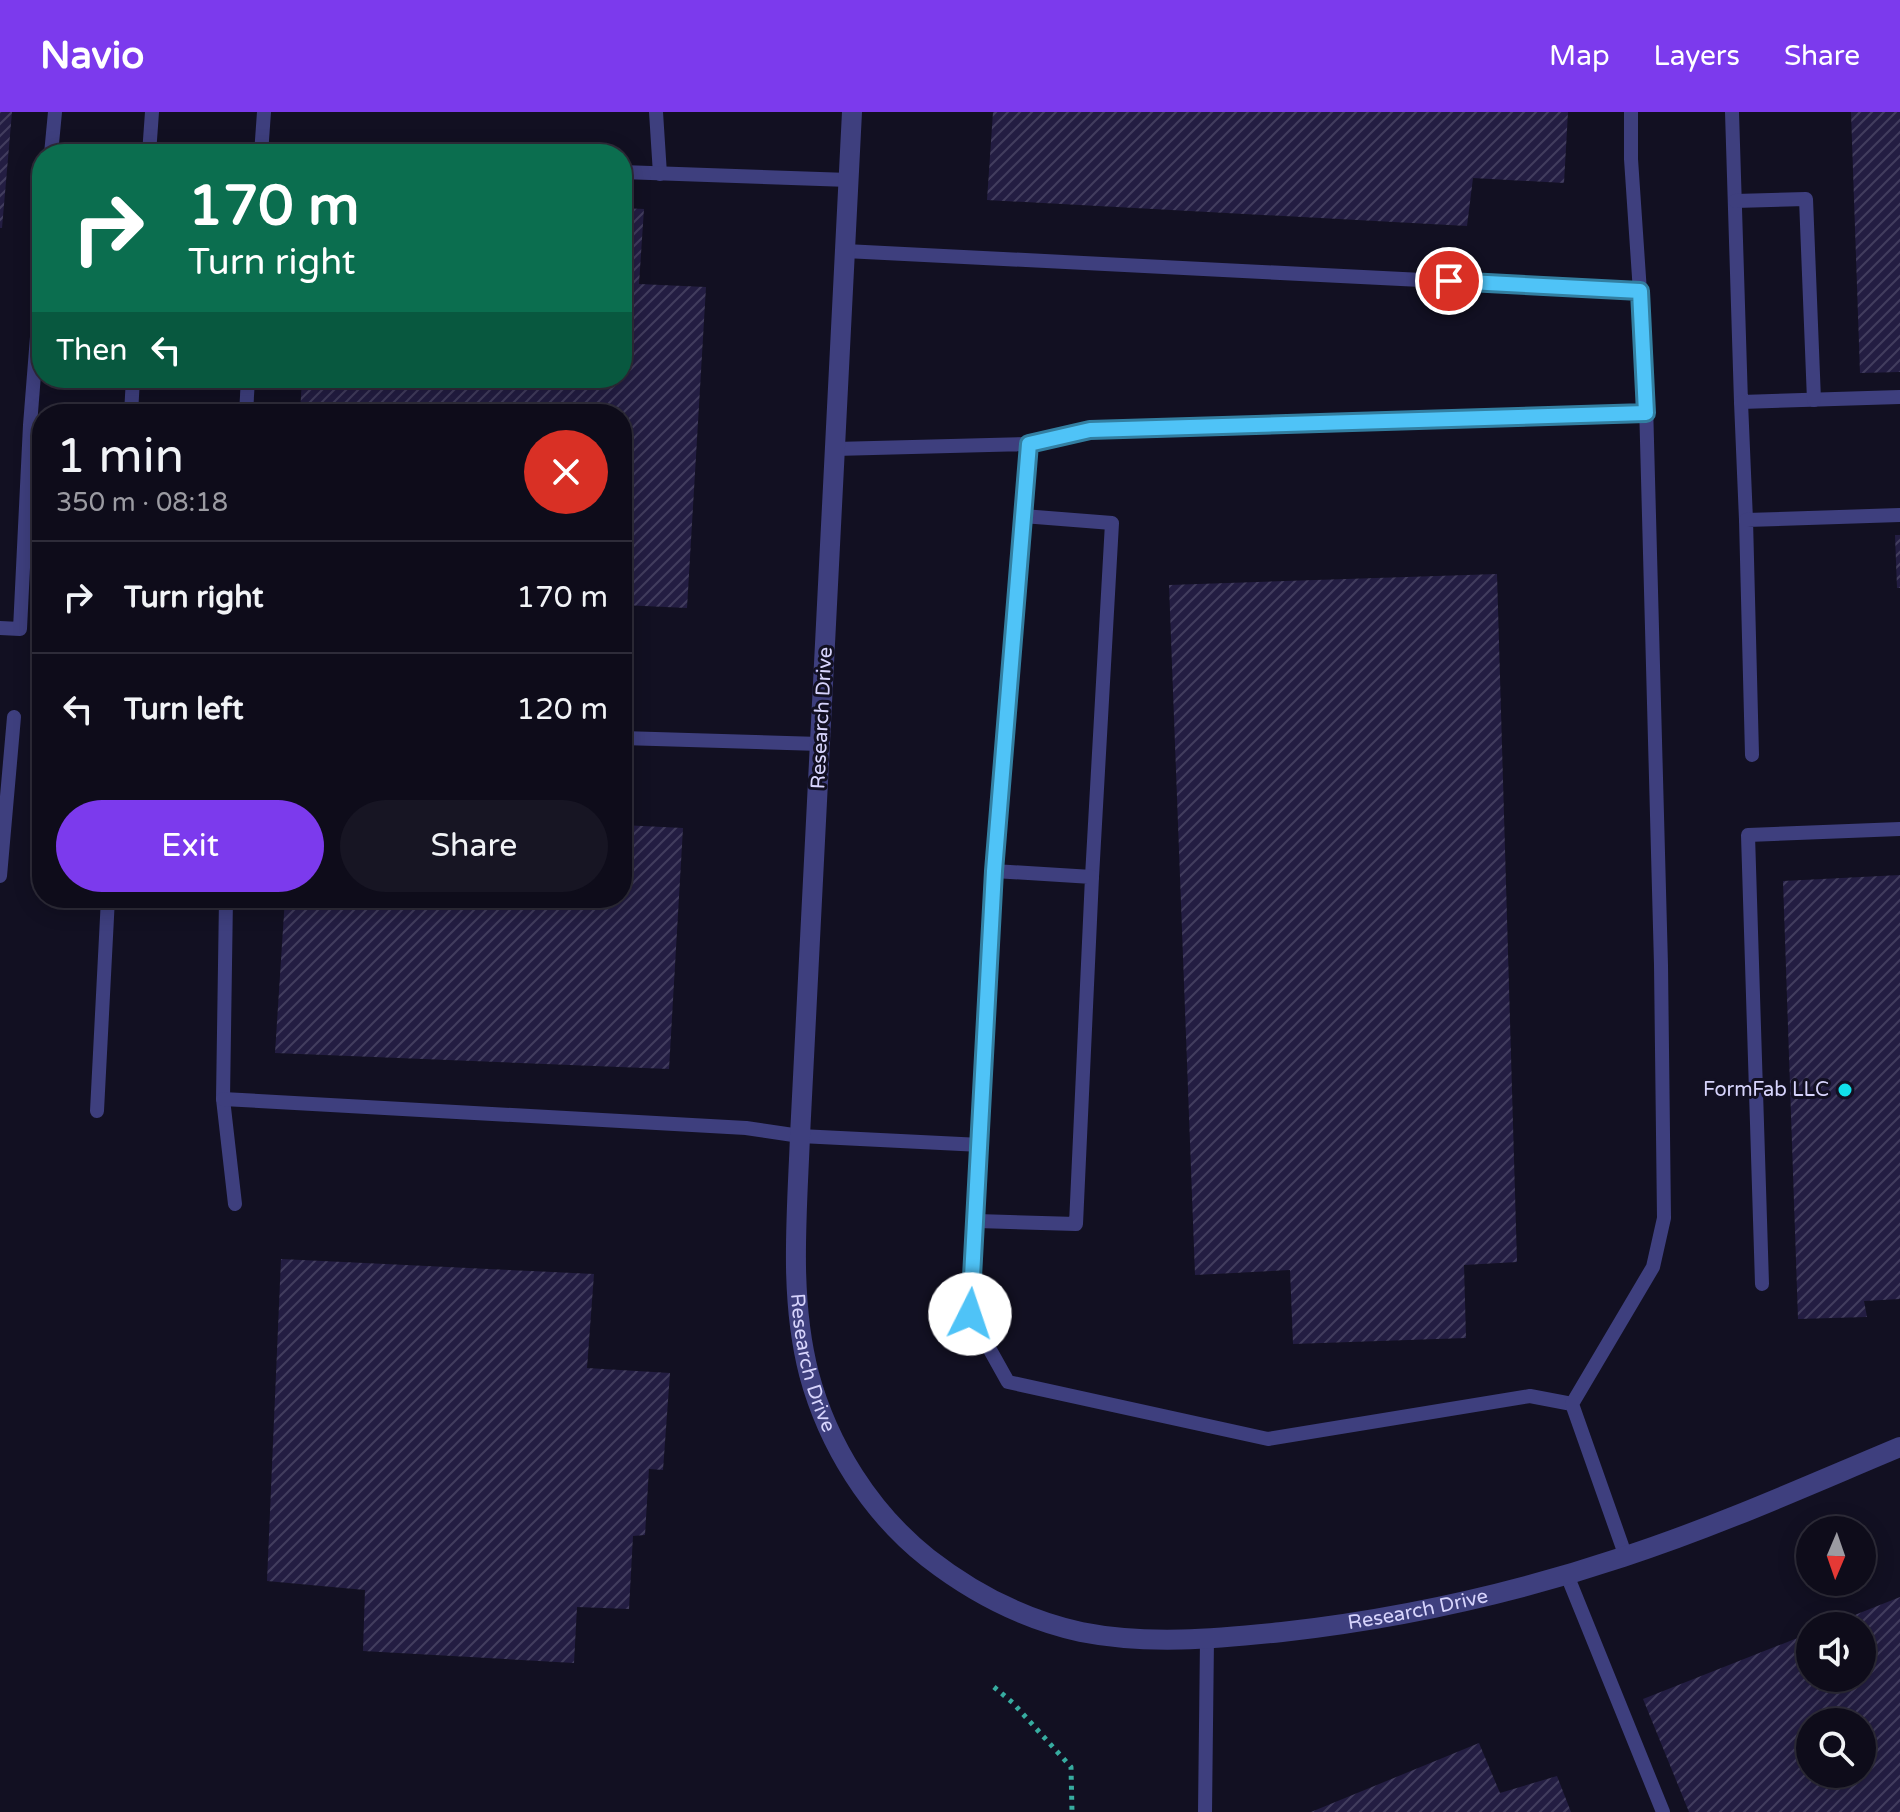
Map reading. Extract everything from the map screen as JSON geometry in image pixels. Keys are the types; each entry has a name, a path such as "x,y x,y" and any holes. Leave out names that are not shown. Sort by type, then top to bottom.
{"street":[{"name":"Research Drive","path":"852,112 800,1136 797,1286 809,1374 826,1423 854,1476 883,1517 947,1573 1021,1613 1082,1632 1158,1639 1207,1639 1296,1631 1383,1618 1451,1605 1567,1575 1715,1524 1900,1447"}],"lane":[{"path":"52,144 55,112"},
{"path":"150,144 152,112"},
{"path":"262,144 264,112"},
{"path":"656,112 660,174"},
{"path":"1572,1404 1653,1267 1664,1218 1661,965 1646,413 1631,112"},
{"path":"1732,112 1752,755"},
{"path":"632,173 849,180"},
{"path":"1735,201 1806,199 1814,400"},
{"path":"845,251 1640,291"},
{"path":"0,628 20,629 33,388"},
{"path":"1741,402 1900,397"},
{"path":"835,449 1029,444 1090,430 1646,413"},
{"path":"1029,444 994,871 970,1314 1008,1382 1268,1439 1530,1396 1572,1404"},
{"path":"1746,520 1900,515"},
{"path":"977,1221 1076,1224 1112,523 1023,516"},
{"path":"0,876 14,717"},
{"path":"632,738 820,744"},
{"path":"1762,1284 1748,835 1900,829"},
{"path":"994,871 1092,877"},
{"path":"97,1111 107,908"},
{"path":"226,908 223,1099 235,1204"},
{"path":"223,1099 746,1128 800,1136 981,1145"},
{"path":"1572,1404 1626,1557"},
{"path":"1567,1575 1663,1812"},
{"path":"1205,1812 1207,1639"}],"path":[{"path":"994,1687 1013,1703 1071,1767 1072,1812"}],"building":[{"path":"0,112 12,112 2,228 0,228"},
{"path":"993,112 1568,112 1564,183 1473,178 1467,226 987,200"},
{"path":"1851,112 1900,112 1900,372 1860,373"},
{"path":"632,208 644,209 639,284 706,287 687,608 632,605 632,404 301,404 301,388 632,388"},
{"path":"1895,535 1900,535 1900,588 1897,588"},
{"path":"1497,574 1517,1262 1464,1265 1466,1338 1293,1344 1290,1270 1195,1275 1169,585"},
{"path":"632,825 683,828 669,1069 275,1053 284,908 632,908"},
{"name":"FormFab LLC","path":"1900,875 1900,1299 1864,1301 1867,1317 1798,1319 1783,881"},
{"path":"281,1259 594,1274 587,1368 670,1373 663,1470 649,1469 645,1535 633,1536 629,1609 577,1607 574,1663 363,1651 365,1590 267,1581"},
{"path":"1900,1597 1900,1812 1689,1812 1643,1699 1796,1639 1796,1692 1876,1692 1876,1612 1862,1612"},
{"path":"1479,1743 1500,1793 1557,1776 1571,1812 1311,1812"}],"place":[{"name":"FormFab LLC","path":"1845,1090"}],"route":[{"path":"970,1314 994,871 1029,444 1090,430 1646,413 1640,291 1449,281"}]}
